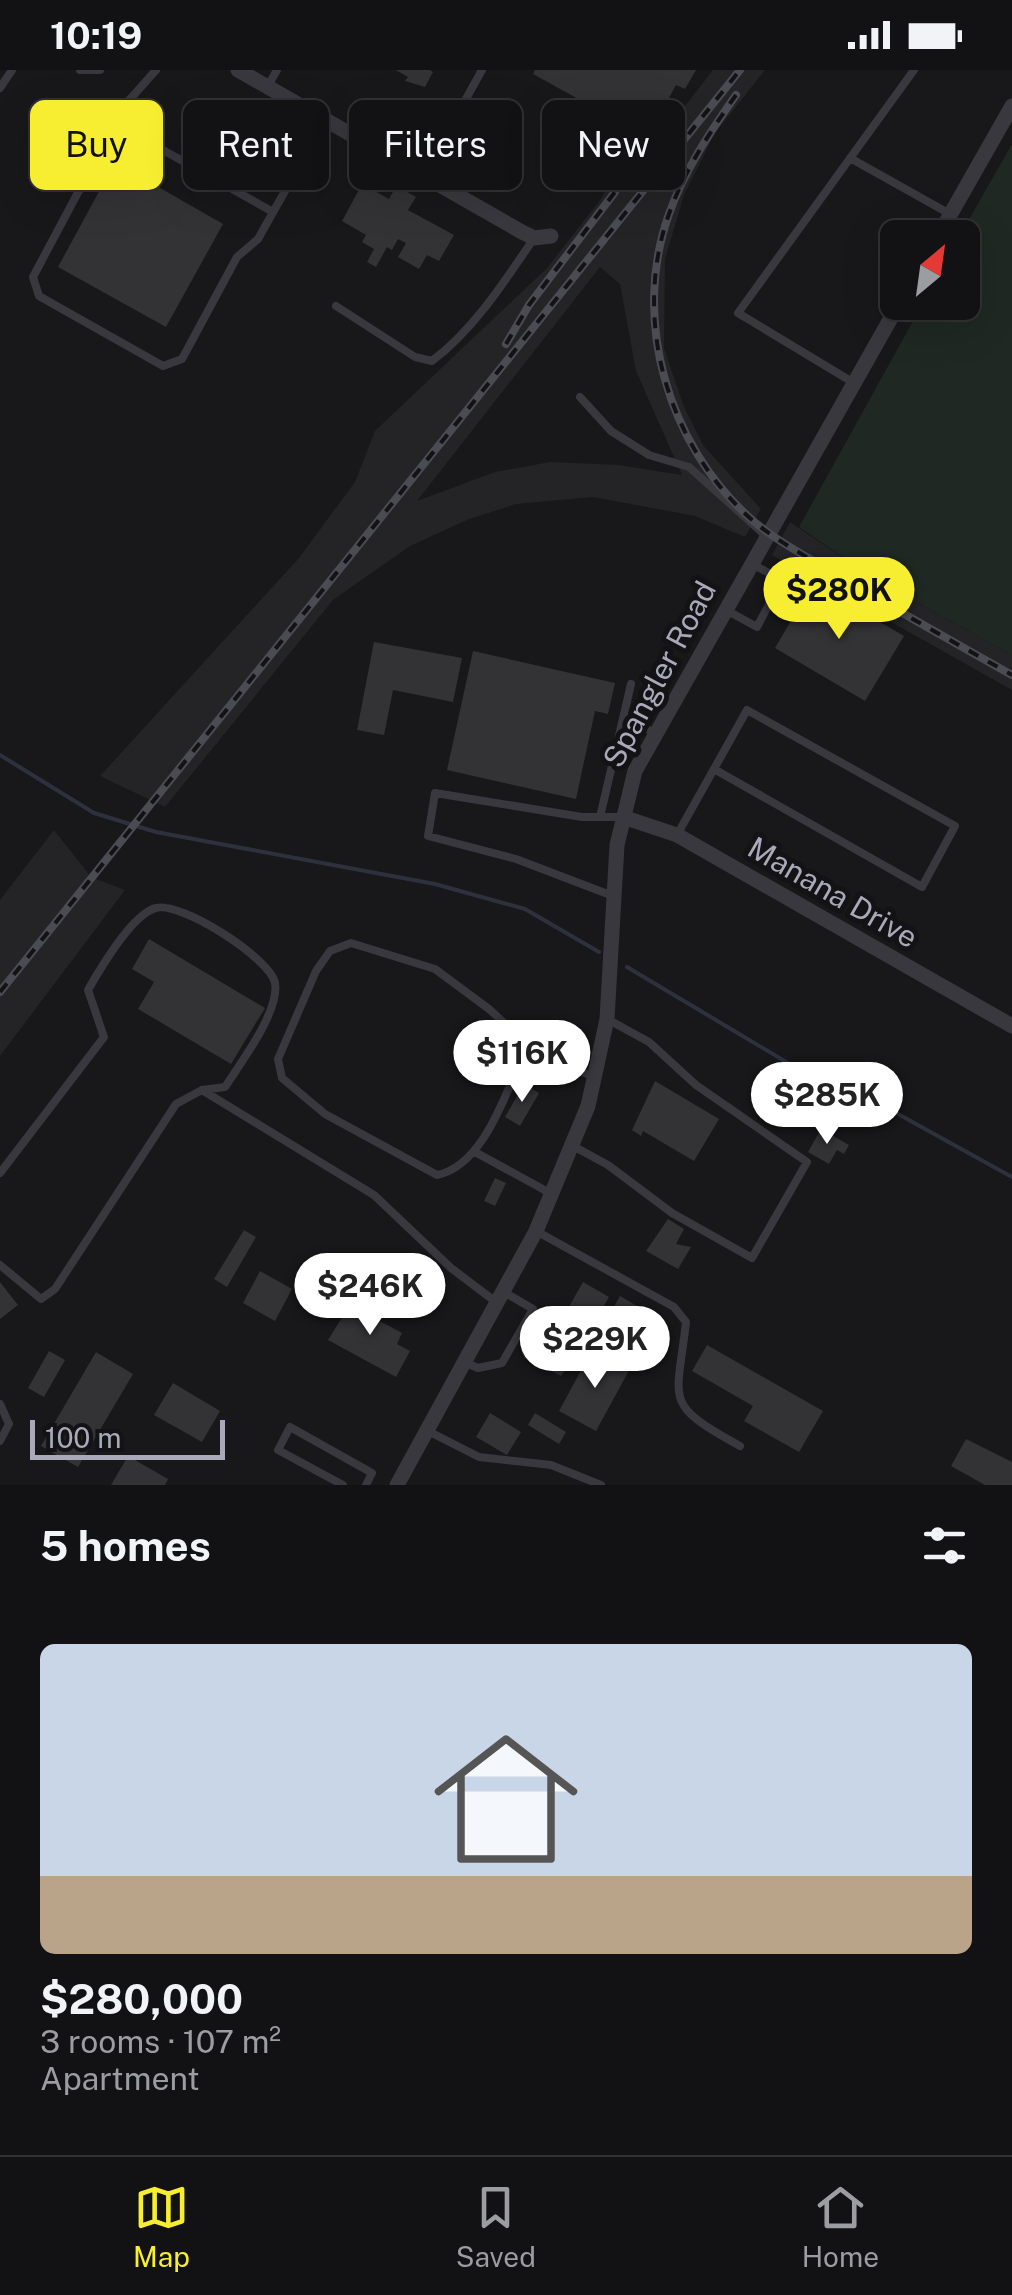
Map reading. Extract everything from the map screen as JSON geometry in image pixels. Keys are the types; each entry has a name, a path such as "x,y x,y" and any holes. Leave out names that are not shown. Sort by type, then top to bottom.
{"street":[{"path":"238,70 292,100"},
{"path":"947,220 1012,106"},
{"path":"450,190 542,237"},
{"name":"Spangler Road","path":"397,1485 536,1230 573,1146 595,1078 606,1019 613,896 623,817 634,771 890,320"},
{"name":"Manana Drive","path":"623,817 678,835 1012,1026"}],"lane":[{"path":"0,88 12,70"},
{"path":"80,70 100,70"},
{"path":"128,100 156,70"},
{"path":"268,86 277,70"},
{"path":"465,100 482,70"},
{"path":"854,383 738,312 914,70"},
{"path":"163,150 273,212"},
{"path":"850,158 950,214"},
{"path":"79,190 33,276 39,296 163,366 182,360 237,257 258,239 285,190"},
{"path":"336,306 415,357 432,360 451,346 542,237"},
{"path":"580,397 611,431 649,455 690,467 766,536"},
{"path":"724,609 756,627 782,580 750,563"},
{"path":"600,817 631,684"},
{"path":"678,835 714,769 747,710 955,826 922,887 714,769"},
{"path":"624,719 654,732"},
{"path":"613,896 516,859 428,836 436,793 582,817 623,817"},
{"path":"0,1173 104,1037 88,990 134,924 155,908 178,908 264,962 275,983 273,1002 226,1087 202,1090 176,1104 54,1289 41,1299 0,1265"},
{"path":"528,1046 475,1152 457,1171 436,1175 325,1114 282,1078 278,1059 316,971 330,951 351,943 435,970 528,1046 595,1078"},
{"path":"573,1146 608,1165 672,1212 752,1258 808,1162 696,1084 649,1042 606,1019"},
{"path":"202,1090 374,1195 451,1268 499,1297 533,1309 502,1363 478,1368 464,1362"},
{"path":"475,1152 554,1195"},
{"path":"536,1230 674,1307 686,1322 675,1391 689,1418 740,1446"},
{"path":"0,1404 9,1424 0,1441"},
{"path":"343,1485 278,1450 290,1427 372,1473 366,1485"},
{"path":"426,1430 479,1457 551,1465 600,1485"}],"shaded area":[{"path":"713,70 765,70 715,133 684,195 665,259 664,348 684,407 703,445 761,509 745,537 695,516 593,497 516,504 467,520 410,546 333,600 165,807 100,776 299,558 355,482 375,431 547,268 605,190 685,190 685,106","holes":["600,267 620,284 636,371 682,475 619,465 550,462 495,472 417,501"]},
{"path":"1012,144 1012,655 878,581 799,527 914,320 980,320 980,220 969,220"},
{"path":"790,522 878,581 1012,655 1012,690 772,555"},
{"path":"54,830 91,877 125,890 0,1056 0,900"}],"building":[{"path":"396,70 433,72 425,87 405,81 408,77"},
{"path":"535,70 696,70 685,89 676,85 668,100 580,100 533,74"},
{"path":"100,190 163,190 223,224 166,327 58,267"},
{"path":"359,190 373,190 389,199 394,190 403,190 416,197 408,210 454,235 439,261 427,255 419,269 398,257 406,243 398,239 392,250 387,247 376,267 367,262 374,249 362,242 366,235 342,221"},
{"path":"813,583 904,636 865,701 775,648"},
{"path":"374,642 462,658 453,702 393,690 384,735 357,730"},
{"path":"473,651 615,683 608,714 595,711 576,799 447,770"},
{"path":"149,939 265,1008 231,1064 138,1009 154,982 132,969"},
{"path":"655,1081 719,1119 694,1161 643,1131 641,1136 632,1130"},
{"path":"524,1084 539,1093 520,1126 505,1117"},
{"path":"821,1129 849,1145 844,1154 837,1150 829,1164 808,1152"},
{"path":"495,1178 506,1183 495,1206 484,1201"},
{"path":"668,1219 684,1229 676,1244 691,1247 678,1269 646,1251"},
{"path":"244,1230 256,1237 227,1287 214,1279"},
{"path":"395,1262 430,1280 424,1293 389,1274"},
{"path":"260,1271 292,1289 275,1321 243,1303"},
{"path":"0,1282 18,1305 0,1319"},
{"path":"583,1282 609,1297 561,1376 524,1358 521,1350 533,1335 542,1340 548,1329 554,1333"},
{"path":"620,1296 656,1317 635,1352 623,1345 635,1323 612,1310"},
{"path":"354,1298 380,1312 376,1319 402,1333 397,1344 410,1351 396,1377 328,1340"},
{"path":"707,1345 823,1411 799,1452 744,1421 753,1406 692,1371"},
{"path":"49,1351 65,1360 44,1397 28,1388"},
{"path":"96,1352 133,1374 78,1467 41,1446"},
{"path":"591,1352 617,1366 621,1359 632,1365 596,1431 559,1411"},
{"path":"173,1383 220,1411 202,1442 154,1415"},
{"path":"490,1413 521,1432 507,1455 476,1437"},
{"path":"535,1413 566,1432 559,1444 528,1425"},
{"path":"966,1439 1012,1462 1012,1485 985,1485 951,1466"},
{"path":"128,1456 168,1479 165,1485 111,1485"}],"waterway":[{"path":"0,755 94,813 156,832 435,884 525,909 599,952"},
{"path":"627,967 798,1069 898,1114 1012,1177"}],"railway":[{"path":"0,992 740,70"},
{"path":"736,95 682,182 658,255 654,296 656,338 679,418 722,489 761,527 1012,675"},
{"path":"506,344 529,305 616,190"}]}
